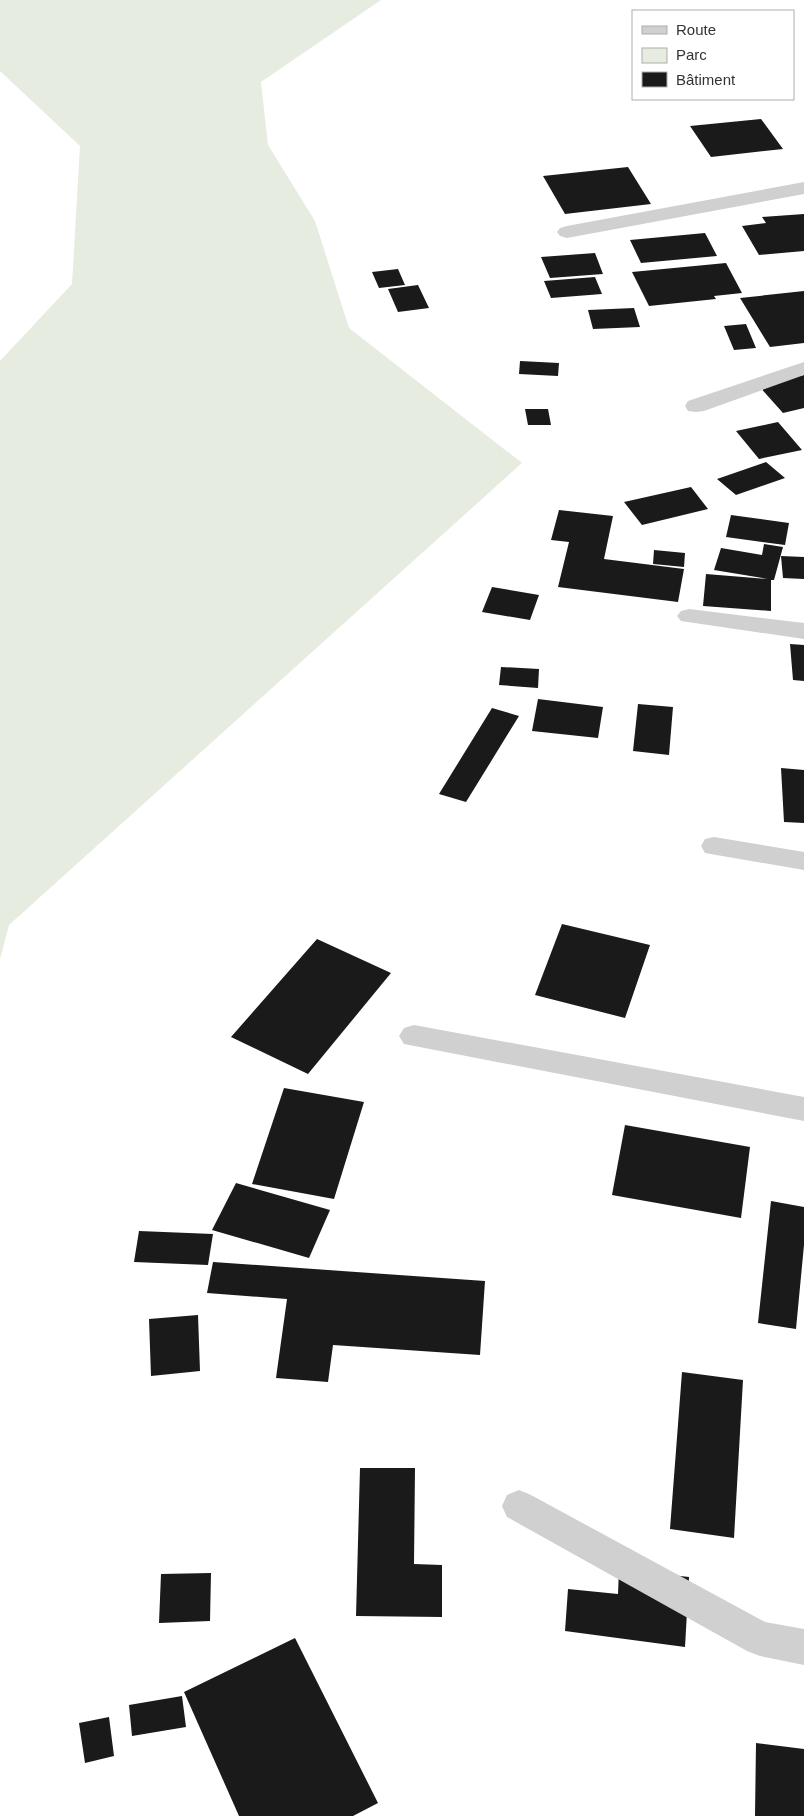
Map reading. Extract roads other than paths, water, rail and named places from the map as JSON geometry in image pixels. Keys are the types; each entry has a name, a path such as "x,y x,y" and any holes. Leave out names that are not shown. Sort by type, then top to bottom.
{"street":[{"path":"567,232 804,188"},
{"path":"696,406 804,368"},
{"path":"689,616 804,631"},
{"path":"714,846 804,861"},
{"path":"414,1036 804,1109"},
{"path":"519,1506 760,1639 804,1647"}]}
